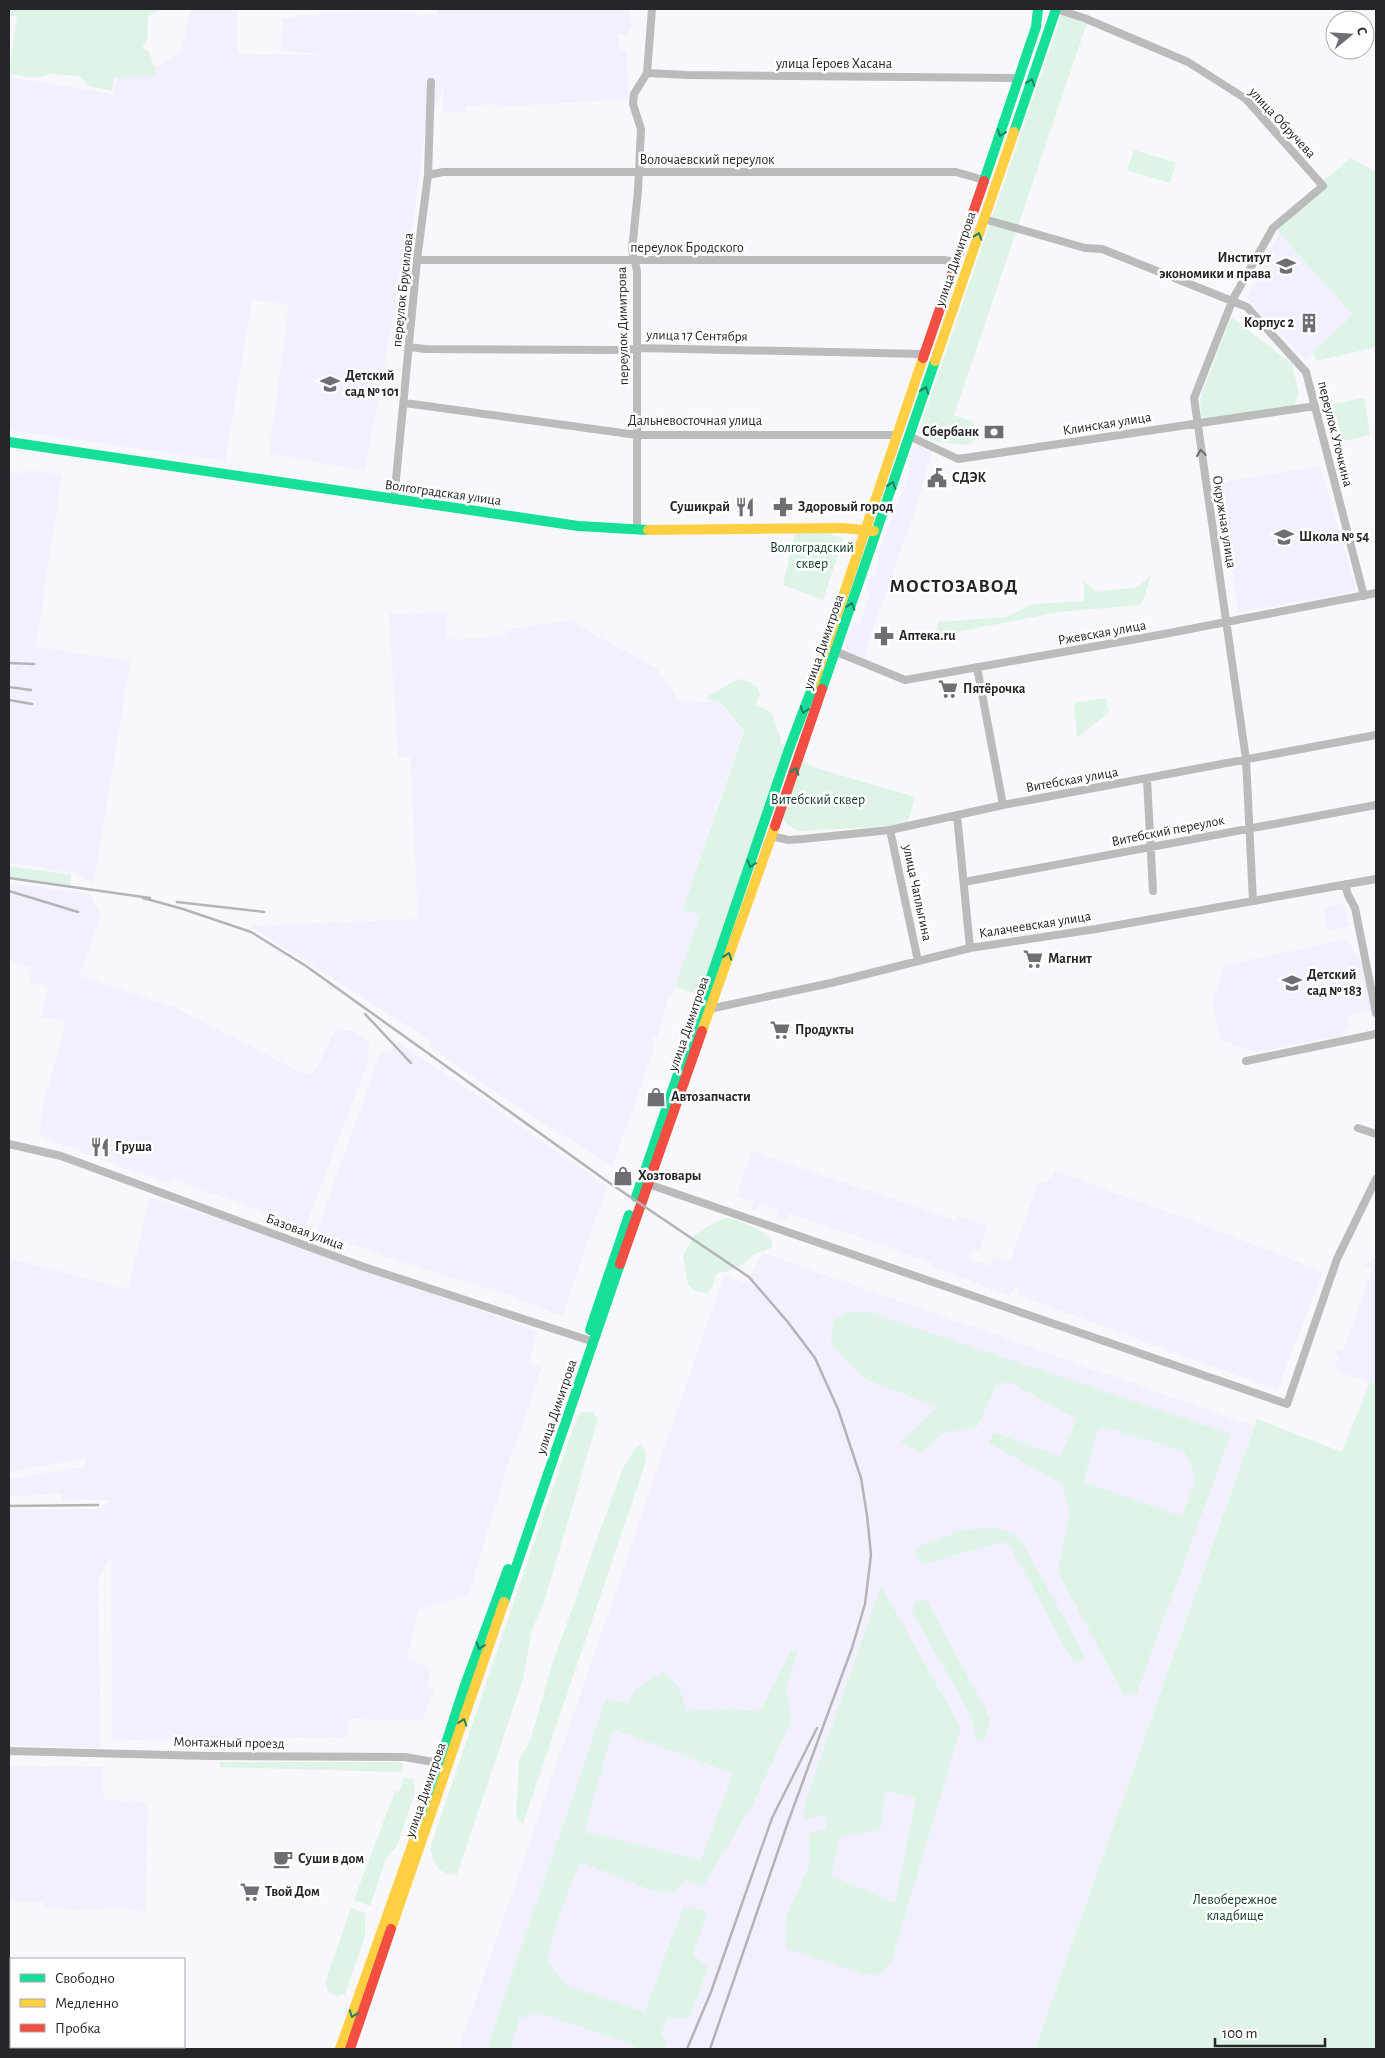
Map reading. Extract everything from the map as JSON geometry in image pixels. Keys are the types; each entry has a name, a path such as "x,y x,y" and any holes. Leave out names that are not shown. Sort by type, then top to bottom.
{"main road":[{"name":"улица Димитрова","path":"872,530 897,434 1020,78 1036,27 1038,9"},
{"name":"улица Димитрова","path":"350,2049 445,1764 705,1008 772,836 831,650 872,530 909,436 1056,9"},
{"name":"Волгоградская улица","path":"9,442 578,526 637,530 872,530"},
{"name":"улица Димитрова","path":"590,1341 648,1184 789,749 831,650"},
{"name":"улица Димитрова","path":"340,2049 445,1764"}],"street":[{"name":"переулок Димитрова","path":"637,530 637,271 632,250 641,129 633,104 634,94 647,72 652,9"},
{"name":"улица Обручева","path":"1056,9 1084,18 1188,62 1246,99 1323,186"},
{"name":"улица Героев Хасана","path":"647,72 705,75 1020,78"},
{"name":"переулок Брусилова","path":"394,500 405,403 417,260 428,175 431,82"},
{"name":"Волочаевский переулок","path":"428,175 443,172 956,172 984,180"},
{"name":"Окружная улица","path":"1253,901 1246,759 1228,622 1194,398 1233,299 1273,228 1323,186"},
{"name":"переулок Уточкина","path":"984,219 1085,248 1102,249 1247,306 1306,372 1364,596"},
{"name":"переулок Бродского","path":"417,260 634,262 944,260 956,262"},
{"name":"улица 17 Сентября","path":"410,347 434,349 626,350 638,348 924,354"},
{"name":"Дальневосточная улица","path":"405,403 637,435 897,434"},
{"name":"Клинская улица","path":"909,436 958,459 1197,422 1315,406"},
{"name":"Ржевская улица","path":"831,650 905,680 1228,622 1376,593"},
{"path":"977,667 1004,805"},
{"name":"Витебская улица","path":"772,836 788,840 890,830 1004,805 1376,735"},
{"path":"1147,779 1153,891"},
{"name":"Витебский переулок","path":"964,882 1376,805"},
{"path":"957,815 970,948"},
{"name":"улица Чаплыгина","path":"890,830 918,961"},
{"name":"Калачеевская улица","path":"705,1008 970,948 1082,932 1376,878"},
{"path":"1345,884 1348,896 1355,908 1376,1013"},
{"path":"1246,1060 1376,1034"},
{"path":"1358,1128 1376,1134"},
{"name":"Базовая улица","path":"9,1144 61,1156 364,1267 590,1341"},
{"path":"648,1184 1287,1404 1337,1259 1376,1179"},
{"name":"Монтажный проезд","path":"9,1751 208,1756 405,1757 445,1764"}],"shaded area":[{"path":"190,9 237,9 237,54 333,55 281,51 283,18 292,19 299,15 372,11 437,15 438,9 628,9 632,25 627,34 618,35 620,50 627,50 628,99 495,107 494,104 466,106 465,112 443,112 443,73 442,93 426,123 401,317 393,317 365,471 269,454 289,304 252,300 225,461 9,430 9,77 114,94 119,65 160,66 182,51"},
{"name":"Институт экономики и права","path":"1279,233 1353,315 1306,360 1247,299"},
{"path":"918,445 932,452 916,506 918,501 862,661 848,652 845,643 853,626 859,625 870,593 866,589 870,579 875,577 880,561 877,556 906,481 913,448"},
{"name":"Школа № 54","path":"1320,466 1357,591 1238,612 1220,482"},
{"path":"26,470 62,474 36,647 130,661 94,883 75,873 9,863 9,472 25,474"},
{"path":"447,612 447,638 457,637 458,640 506,635 505,630 576,619 577,625 656,668 679,701 718,702 743,731 683,908 700,915 671,998 668,998 657,1037 652,1039 652,1042 656,1043 612,1166 499,1095 429,1046 431,1041 250,926 418,919 410,757 398,757 389,614"},
{"path":"9,883 90,894 101,915 79,975 174,1007 306,1075 313,1074 317,1068 336,1029 354,1031 369,1043 368,1062 305,1227 172,1179 170,1183 124,1168 39,1136 43,1106 66,1022 42,1017 48,986 30,983 32,968 9,961"},
{"path":"1344,903 1349,926 1328,931 1323,908"},
{"name":"Детский сад № 183","path":"1347,939 1363,965 1372,1010 1348,1015 1350,1026 1340,1036 1255,1052 1220,1040 1212,1001 1225,965"},
{"path":"399,1042 607,1186 562,1316 511,1296 408,1264 317,1232 380,1054 390,1050"},
{"path":"752,1151 942,1216 955,1220 957,1216 988,1226 979,1251 973,1248 969,1259 990,1266 994,1257 1010,1262 1039,1181 1046,1184 1049,1178 1052,1178 1055,1171 1191,1220 1323,1272 1277,1390 1018,1295 1020,1288 1015,1286 1010,1296 932,1266 933,1263 789,1213 786,1221 776,1218 778,1210 760,1203 756,1211 752,1209 754,1202 736,1196"},
{"path":"150,1197 233,1223 538,1331 529,1362 542,1367 506,1470 468,1596 418,1610 407,1659 432,1669 426,1686 434,1689 423,1720 348,1719 349,1737 115,1740 112,1738 111,1554 98,1580 101,1748 9,1745 9,1509 97,1509 112,1500 62,1500 62,1493 9,1497 9,1479 84,1467 86,1458 9,1472 9,1258 128,1289"},
{"path":"763,1253 1254,1426 1035,2049 459,2049 724,1275 745,1283"},
{"path":"1376,1257 1376,1384 1334,1370 1339,1357 1334,1355 1336,1350 1343,1352 1372,1270 1364,1265"},
{"path":"9,1766 103,1767 103,1796 107,1800 142,1802 148,1809 145,1911 107,1908 102,1910 43,1909 44,1902 9,1902"},
{"path":"10,2032 10,2048 111,2049 9,2049"}],"green space":[{"path":"9,9 159,9 148,17 147,37 142,47 149,52 157,75 114,78 112,91 89,86 79,76 49,74 35,78 9,74 17,16 9,16"},
{"path":"1062,14 1087,23 954,415 973,422 976,433 973,442 965,445 937,442 918,433"},
{"path":"1134,150 1176,163 1170,183 1127,170"},
{"path":"1351,158 1376,172 1376,347 1316,361 1313,352 1353,315 1279,233 1275,221"},
{"path":"1231,317 1292,364 1299,395 1290,412 1202,424 1200,399"},
{"path":"1364,398 1370,435 1343,441 1333,404"},
{"name":"Волгоградский сквер","path":"795,533 828,533 843,539 823,600 783,585"},
{"path":"1152,574 1141,605 1059,612 936,636 938,622 1007,617 1033,604 1084,601 1084,581 1096,592 1138,587"},
{"path":"738,679 749,682 758,688 760,694 756,705 771,712 781,739 780,743 785,745 700,995 675,987 700,915 683,909 744,731 720,702 708,700 708,696"},
{"path":"1106,698 1109,712 1077,738 1074,703"},
{"name":"Витебский сквер","path":"799,760 805,760 809,765 816,768 915,797 907,825 798,831 788,825 781,817"},
{"path":"9,866 71,875 70,885 11,877 9,898"},
{"path":"725,1218 745,1223 759,1230 770,1239 773,1244 772,1248 756,1253 743,1264 727,1272 720,1272 715,1276 713,1286 707,1294 695,1291 688,1284 683,1256 694,1236"},
{"path":"851,1311 868,1312 1231,1434 1137,1692 1124,1696 1058,1571 1070,1513 1062,1484 989,1443 993,1432 1060,1457 1077,1419 1009,1382 996,1385 978,1426 942,1434 921,1453 901,1442 937,1407 864,1378 831,1344 833,1321","holes":["1106,1427 1185,1452 1196,1478 1182,1517 1083,1482 1098,1429"]},
{"name":"Левобережное кладбище","path":"1370,1382 1376,1384 1376,2049 1035,2049 1257,1419 1342,1452"},
{"path":"581,1412 593,1412 598,1419 543,1606 532,1629 523,1679 457,1874 446,1873 435,1864 430,1848 577,1417"},
{"path":"640,1445 645,1450 646,1461 523,1824 516,1819 519,1759 530,1741 552,1665 622,1470 634,1450"},
{"path":"995,1528 1016,1535 1029,1554 1086,1659 1073,1662 1010,1546 1002,1542 923,1564 915,1556 917,1547 966,1529"},
{"path":"881,1586 961,1728 892,1959 880,1975 864,1974 786,1948 786,1917 809,1865 809,1833 827,1829 825,1814 806,1820 803,1809","holes":["885,1791 916,1798 895,1903 831,1876 840,1837 881,1829"]},
{"path":"926,1599 990,1718 985,1740 975,1739 972,1717 911,1610 916,1601"},
{"path":"798,1651 786,1689 792,1719 753,1804 703,1886 686,1880 675,1892 657,1892 580,1862 555,1926 547,1961 565,1985 645,2012 683,1907 708,1911 693,1954 708,1968 689,2018 668,2018 661,2034 668,2041 664,2049 635,2049 634,2045 538,2012 520,2018 510,2049 487,2049 606,1699 627,1703 636,1689 663,1672 679,1687 687,1711 722,1709 760,1711 791,1652","holes":["613,1729 733,1773 701,1860 584,1832"]},
{"path":"220,1762 400,1762 403,1764 403,1768 399,1772 220,1767"},
{"path":"404,1777 413,1779 415,1793 397,1846 386,1859 370,1906 354,1900 395,1791 399,1792"},
{"path":"351,1908 367,1914 365,1936 345,1994 336,1996 328,1991 325,1982"}],"railway":[{"path":"9,663 34,664"},
{"path":"9,687 31,690"},
{"path":"9,700 32,704"},
{"path":"9,878 150,898"},
{"path":"9,891 78,912"},
{"path":"143,898 183,909 251,932 306,966 611,1184 749,1277 787,1321 815,1358 838,1409 861,1478 871,1555 865,1604 852,1648 788,1822 710,2049"},
{"path":"177,902 264,912"},
{"path":"365,1014 411,1063"},
{"path":"9,1506 98,1505"},
{"path":"687,2049 711,1992 772,1818 817,1728"}],"traffic: fast":[{"path":"984,181 1036,27 1038,9"},
{"path":"1014,132 1056,9"},
{"path":"822,689 935,361"},
{"path":"9,442 578,526 648,530"},
{"path":"636,1197 789,749 814,683"},
{"path":"590,1330 629,1215"},
{"path":"504,1602 620,1264"},
{"path":"420,1823 464,1688 508,1569"}],"traffic: slow":[{"path":"935,361 1014,132"},
{"path":"814,683 923,358"},
{"path":"648,530 842,528 874,531"},
{"path":"702,1031 775,826"},
{"path":"391,1929 504,1602"},
{"path":"340,2049 420,1823"}],"traffic: jam":[{"path":"923,358 984,181"},
{"path":"775,826 822,689"},
{"path":"620,1264 702,1031"},
{"path":"350,2049 391,1929"}],"place":[{"name":"Институт экономики и права","path":"1286,266"},
{"name":"Корпус 2","path":"1309,323"},
{"name":"Детский сад № 101","path":"330,384"},
{"name":"Сбербанк","path":"994,432"},
{"name":"СДЭК","path":"937,478"},
{"name":"Сушикрай","path":"745,507"},
{"name":"Здоровый город","path":"783,507"},
{"name":"Школа № 54","path":"1284,537"},
{"name":"Аптека.ru","path":"884,636"},
{"name":"Пятёрочка","path":"948,689"},
{"name":"Магнит","path":"1033,959"},
{"name":"Детский сад № 183","path":"1292,983"},
{"name":"Продукты","path":"780,1030"},
{"name":"Автозапчасти","path":"656,1097"},
{"name":"Груша","path":"100,1147"},
{"name":"Хозтовары","path":"623,1176"},
{"name":"Суши в дом","path":"283,1859"},
{"name":"Твой Дом","path":"250,1892"}],"district":[{"name":"МОСТОЗАВОД","path":"954,586"}]}
